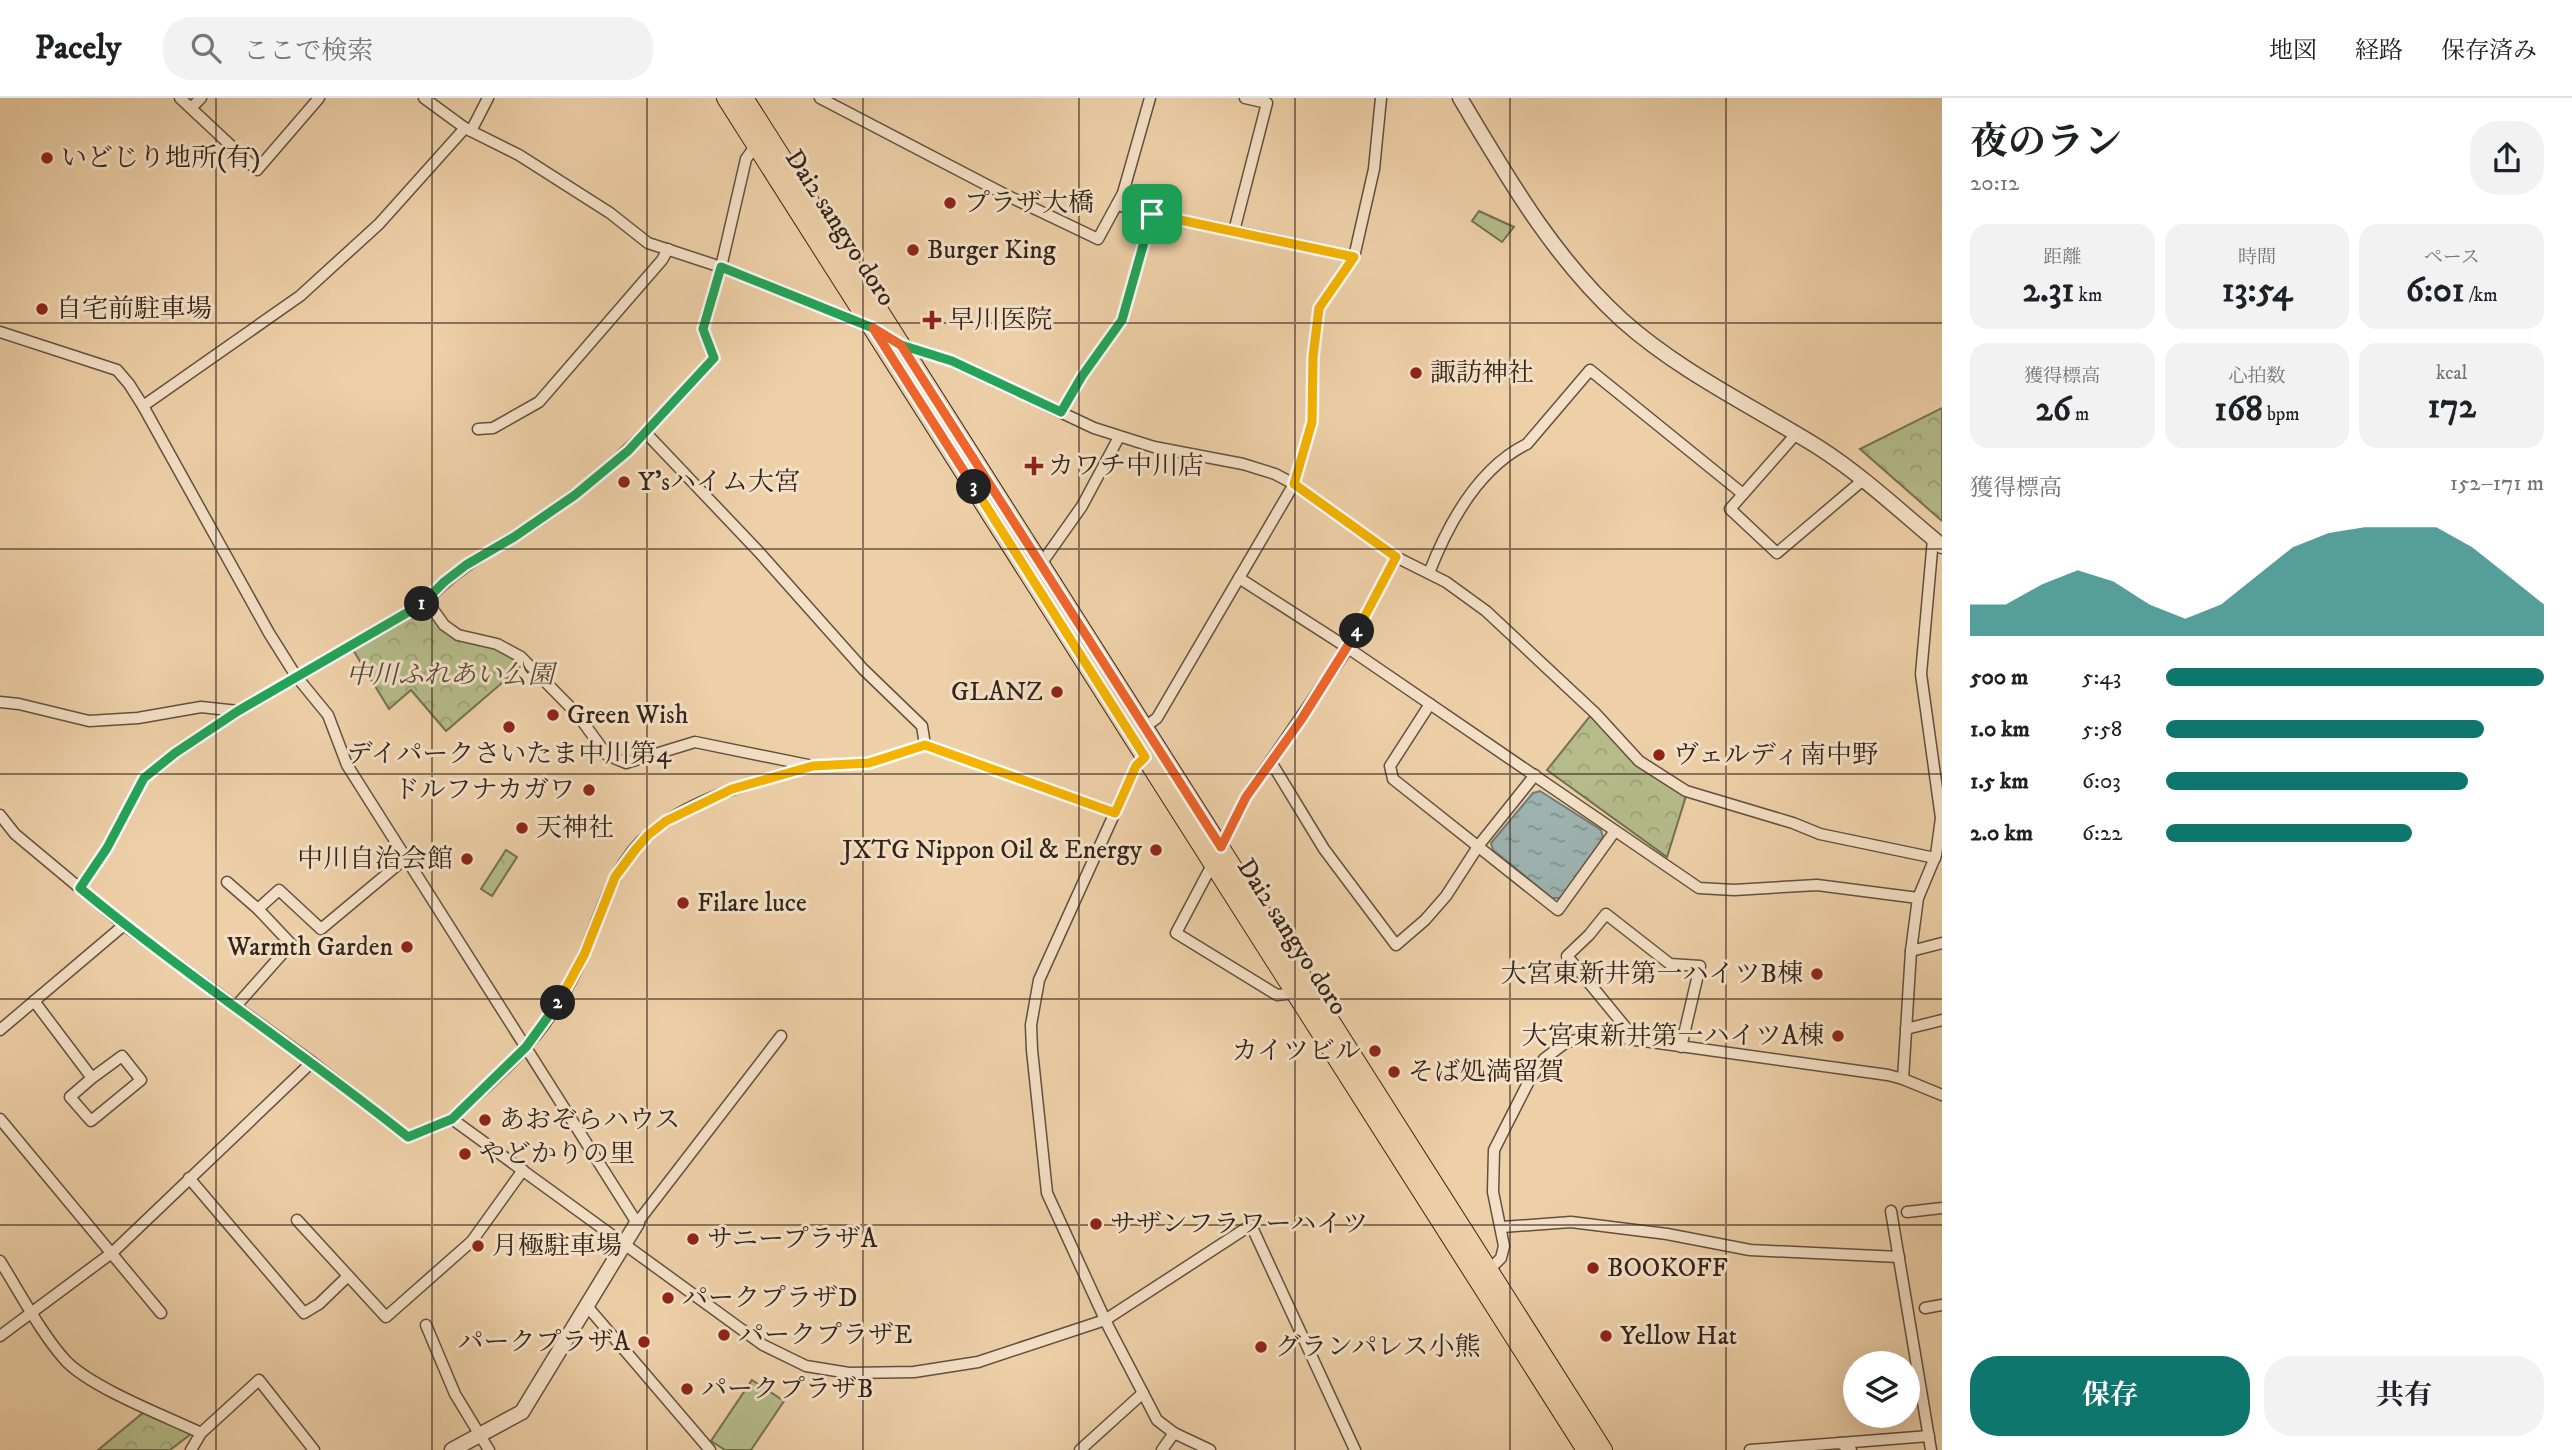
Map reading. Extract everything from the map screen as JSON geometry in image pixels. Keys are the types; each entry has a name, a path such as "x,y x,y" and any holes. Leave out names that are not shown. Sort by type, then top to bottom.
{"main road":[{"name":"Dai2 sangyo doro","path":"726,98 1145,757 1217,855 1490,1269 1603,1450"},
{"name":"Dai2 sangyo doro","path":"744,98 1145,727 1296,993 1586,1450"}],"street":[{"path":"180,98 257,170 320,98"},
{"path":"191,108 201,98"},
{"path":"424,98 468,129 519,155 610,214 648,243 721,267 873,328 901,345 952,361 1094,428 1154,447 1243,464 1275,474 1294,484 1396,557 1446,582 1486,611 1595,713 1639,761 1686,791 1793,823 1820,834 1939,863"},
{"path":"142,406 300,296 379,224 468,129 488,98"},
{"path":"820,98 1006,195 1098,239 1117,205 1150,98"},
{"path":"1234,231 1268,103 1245,98"},
{"path":"1145,727 1157,718 1294,484 1312,422 1313,357 1319,308 1354,257 1374,169 1381,98"},
{"path":"1460,98 1536,223 1562,256 1621,319 1671,358 1796,434 1863,480 1938,542 1921,674 1937,744 1941,818 1939,863 1930,871 1918,898 1911,951 1903,1079"},
{"path":"80,888 107,848 144,778 175,753 238,711 427,601 444,582 466,565 514,537 575,495 628,451 714,358 703,329 721,267 746,159 756,145"},
{"path":"1117,205 1354,257"},
{"path":"1061,412 1082,376 1122,320 1152,214"},
{"path":"478,429 493,428 539,402 662,260 668,249"},
{"path":"0,332 117,370 130,384 248,596 296,676 328,715 348,765 637,1223"},
{"path":"1429,573 1440,543 1479,482 1517,449 1527,444 1590,370 1743,494"},
{"path":"645,432 759,552 863,668 922,726 925,745"},
{"path":"1796,434 1730,509 1777,553 1863,480"},
{"path":"1041,565 1082,506 1119,437"},
{"path":"1296,993 1277,995 1176,933 1246,797 1348,648 1396,557"},
{"path":"1239,578 1348,648 1699,888 1705,890 1817,885 1918,898"},
{"path":"427,601 444,625 458,635 497,644 521,657 578,714 607,755 617,761 626,763 695,741 813,766"},
{"path":"0,702 89,721 138,718 201,707 238,711"},
{"path":"1430,704 1390,766 1393,779 1479,845 1558,911 1615,831"},
{"path":"0,815 15,834 124,925 312,1062 408,1137 452,1119 526,1047 554,1011 584,955 615,877 648,835 666,821 732,789 813,766 869,763 925,745 1115,813"},
{"path":"1145,757 1136,766 1039,980 1031,1025 1047,1193 1105,1320 1157,1420 1174,1433 1210,1450"},
{"path":"1271,762 1324,849 1396,945 1425,920 1446,896 1479,845 1535,775"},
{"path":"258,909 279,890 321,929 406,858"},
{"path":"227,882 258,909 291,944 236,1006"},
{"path":"1636,1040 1567,956 1606,914 1670,964 1700,966 1681,1046"},
{"path":"0,1030 124,925"},
{"path":"1911,951 1942,943"},
{"path":"34,1001 92,1079"},
{"path":"1906,1029 1942,1020"},
{"path":"452,1450 522,1412 637,1223 781,1036"},
{"path":"1490,1269 1502,1258 1504,1246 1493,1192 1494,1150 1529,1081 1544,1059 1565,1043 1591,1036 1681,1046 1903,1079 1942,1095"},
{"path":"122,1056 141,1080 91,1121 70,1097 92,1079 122,1056"},
{"path":"0,1336 110,1255 312,1062"},
{"path":"0,1119 161,1314"},
{"path":"452,1119 763,1345 806,1366 849,1373 881,1374 978,1362 1105,1320 1251,1225 1355,1450"},
{"path":"297,1220 386,1317 472,1241 523,1170"},
{"path":"190,1178 304,1313 319,1304 348,1276"},
{"path":"1907,1212 1942,1208"},
{"path":"1891,1211 1931,1450"},
{"path":"1502,1227 1572,1222 1667,1234 1750,1250 1899,1257"},
{"path":"0,1261 67,1362 96,1383 201,1433"},
{"path":"586,1305 710,1450"},
{"path":"1925,1308 1942,1306"},
{"path":"426,1325 455,1394 489,1450"},
{"path":"191,1450 201,1433 259,1380 314,1450"},
{"path":"1080,1450 1143,1393"},
{"path":"1162,1450 1174,1433"},
{"path":"1753,1450 1930,1436"},
{"path":"1840,1443 1851,1450"}],"green space":[{"path":"1479,211 1514,227 1502,242 1472,221"},
{"path":"1942,408 1942,521 1860,449"},
{"name":"中川ふれあい公園","path":"426,606 443,627 494,645 524,664 446,731 411,690 389,709 352,648"},
{"path":"1591,715 1686,796 1667,857 1547,770"},
{"path":"506,850 517,857 492,896 481,889"},
{"path":"752,1380 784,1401 751,1450 725,1450 711,1441"},
{"path":"144,1412 191,1434 170,1450 98,1450"}],"water":[{"path":"1540,791 1601,830 1603,838 1561,898 1552,898 1493,850 1491,843 1533,793"}],"place":[{"name":"いどじり地所(有)","path":"47,158"},
{"name":"プラザ大橋","path":"950,203"},
{"name":"Burger King","path":"913,250"},
{"name":"自宅前駐車場","path":"42,309"},
{"name":"早川医院","path":"932,320"},
{"name":"諏訪神社","path":"1416,373"},
{"name":"カワチ中川店","path":"1034,466"},
{"name":"Y'sハイム大宮","path":"624,482"},
{"name":"GLANZ","path":"1057,692"},
{"name":"Green Wish","path":"553,715"},
{"name":"デイパークさいたま中川第4","path":"509,727"},
{"name":"ヴェルディ南中野","path":"1659,755"},
{"name":"ドルフナカガワ","path":"589,790"},
{"name":"天神社","path":"522,828"},
{"name":"JXTG Nippon Oil & Energy","path":"1156,850"},
{"name":"中川自治会館","path":"467,859"},
{"name":"Filare luce","path":"683,903"},
{"name":"Warmth Garden","path":"407,947"},
{"name":"大宮東新井第一ハイツB棟","path":"1817,974"},
{"name":"大宮東新井第一ハイツA棟","path":"1838,1036"},
{"name":"カイツビル","path":"1375,1051"},
{"name":"そば処満留賀","path":"1394,1072"},
{"name":"あおぞらハウス","path":"485,1120"},
{"name":"やどかりの里","path":"465,1154"},
{"name":"サザンフラワーハイツ","path":"1096,1224"},
{"name":"サニープラザA","path":"693,1239"},
{"name":"月極駐車場","path":"478,1246"},
{"name":"BOOKOFF","path":"1593,1268"},
{"name":"パークプラザD","path":"668,1298"},
{"name":"パークプラザE","path":"724,1335"},
{"name":"Yellow Hat","path":"1606,1336"},
{"name":"パークプラザA","path":"644,1342"},
{"name":"グランパレス小熊","path":"1261,1347"},
{"name":"パークプラザB","path":"687,1389"}],"route":[{"path":"1152,214 1122,320 1082,376 1061,412 952,361 901,345 873,328 721,267 703,329 714,358 628,451 575,495 514,537 466,565 444,582 427,601 296,676 175,753 144,778 107,848 80,888 124,925 312,1062 408,1137 452,1119 526,1047 554,1011 584,955 594,924 615,877 648,835 666,821 694,806 732,789 813,766 869,763 925,745 1115,813 1136,766 1145,757 873,328 901,345 1221,847 1246,797 1348,648 1396,557 1294,484 1312,422 1313,357 1319,308 1354,257 1152,214"}]}
